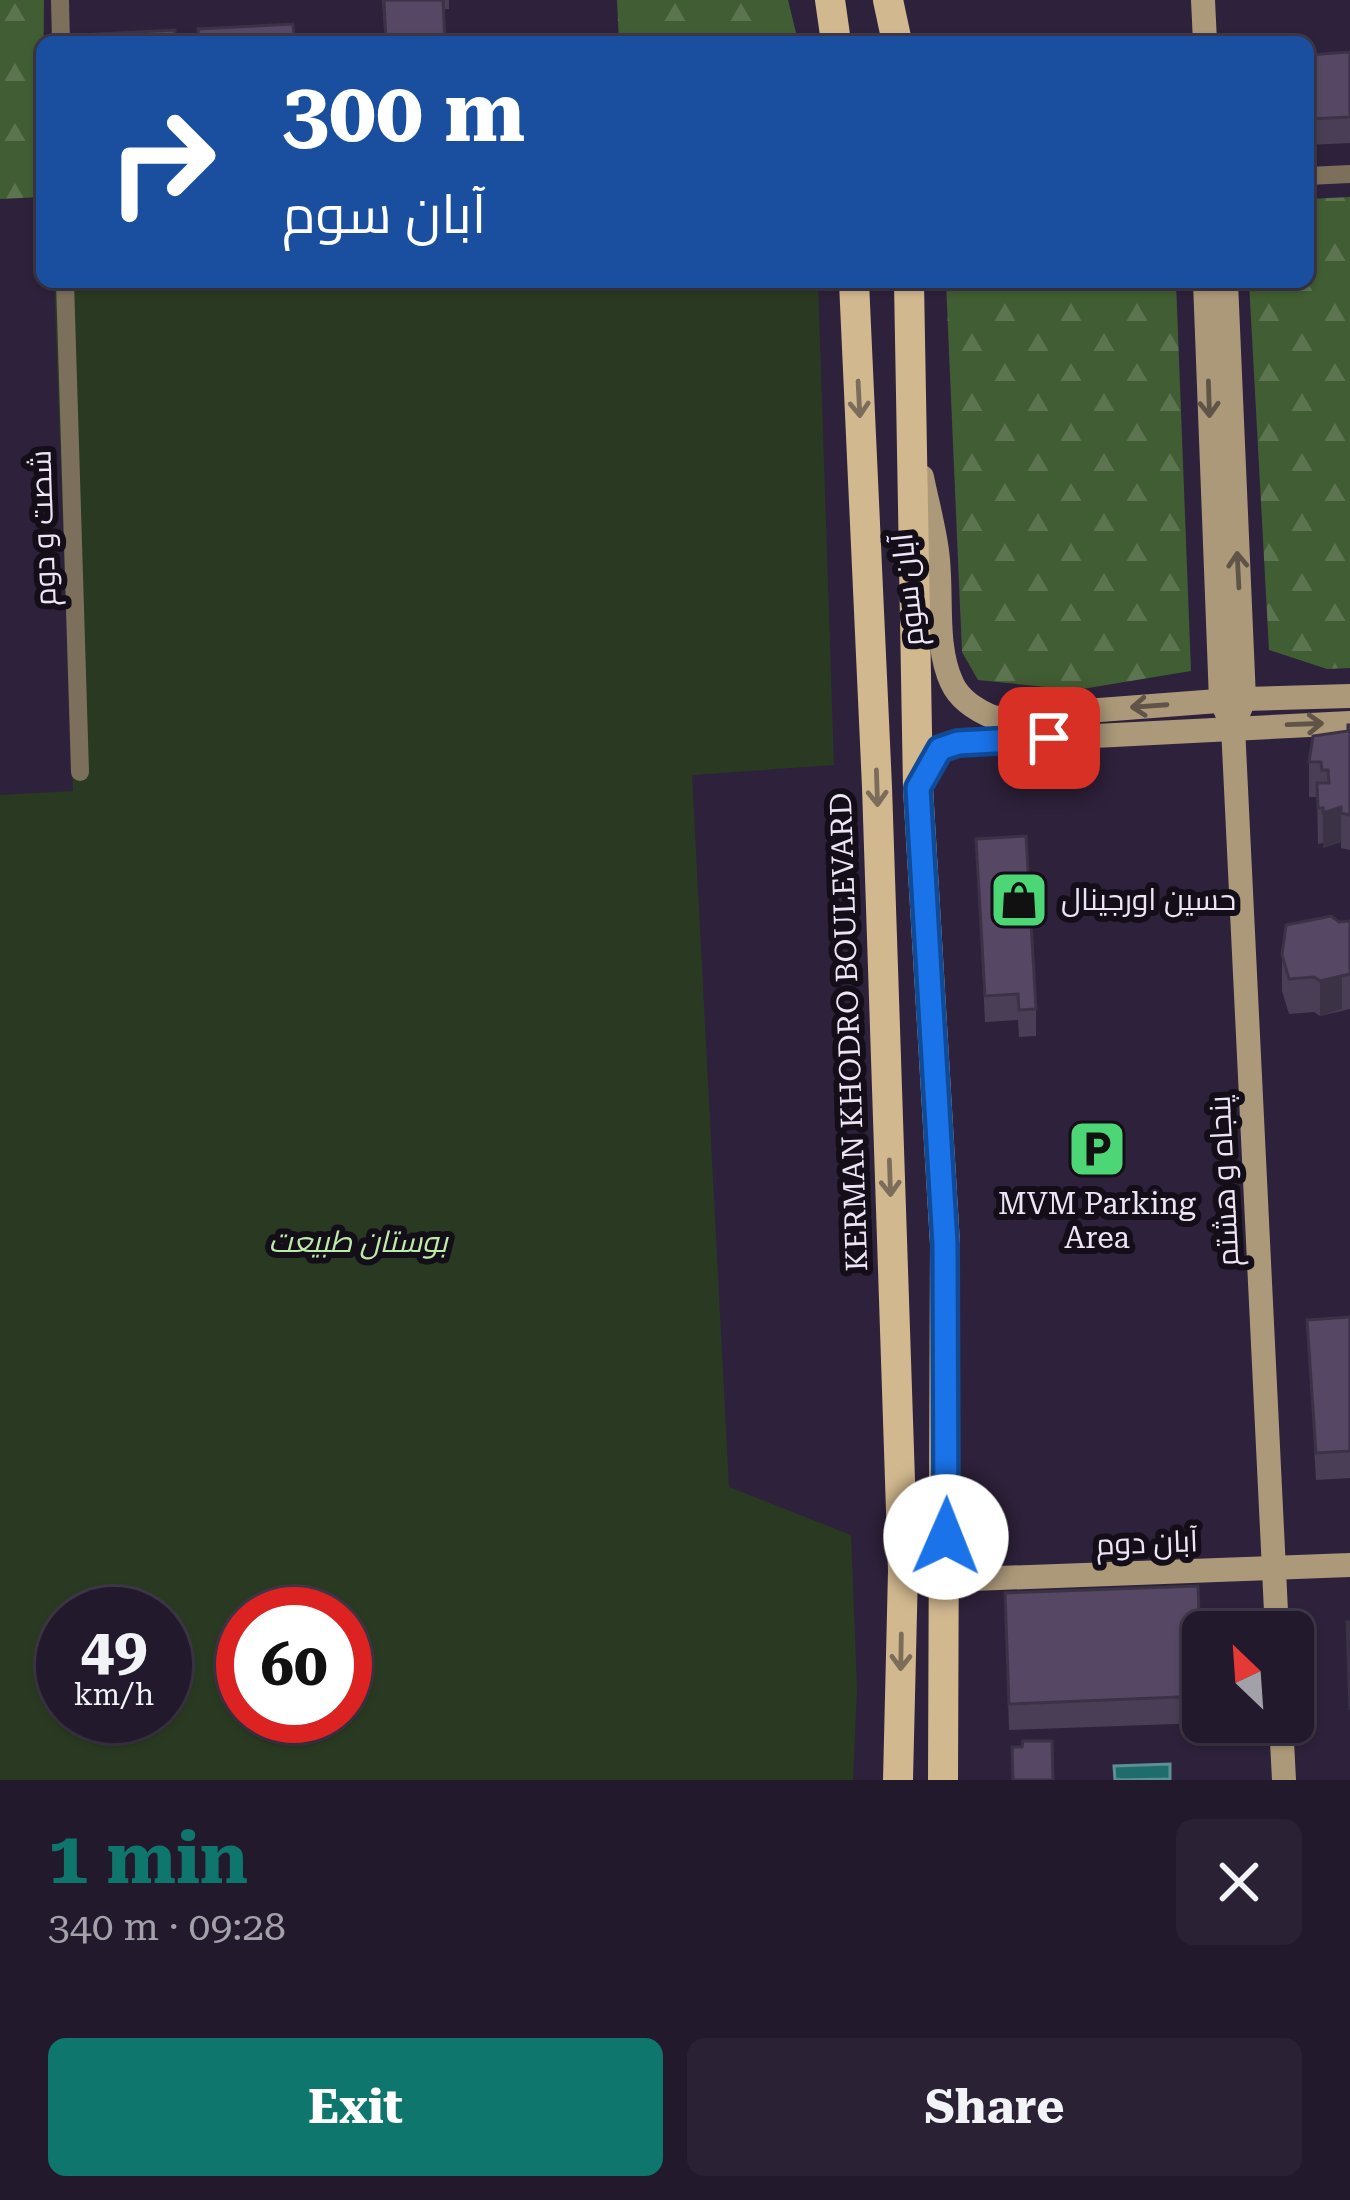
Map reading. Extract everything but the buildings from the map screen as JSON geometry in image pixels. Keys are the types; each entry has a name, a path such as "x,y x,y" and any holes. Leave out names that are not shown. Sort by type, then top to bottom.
{"main road":[{"path":"830,0 835,36"},
{"path":"888,0 897,36"},
{"path":"899,36 902,0"},
{"name":"KERMAN KHODRO BOULEVARD","path":"854,288 877,787 902,1547 898,1780"},
{"path":"909,288 918,788 945,1244 943,1780"}],"street":[{"path":"60,0 61,36"},
{"path":"1203,0 1205,36"},
{"path":"1314,176 1350,174"},
{"name":"شصت و دوم","path":"65,288 80,772"},
{"name":"پنجاه و هشتم","path":"1205,288 1232,699"},
{"name":"پنجاه و هشتم","path":"1226,288 1233,727 1276,1611"},
{"name":"آبان سوم","path":"914,439 937,550 945,655 952,684 970,706 995,718 1232,699 1350,696"},
{"path":"918,788 940,749 958,743 1350,722"},
{"name":"آبان دوم","path":"946,1580 1350,1565"},
{"path":"1282,1743 1284,1780"}],"green space":[{"path":"0,0 44,0 44,36 36,36 36,197 0,199"},
{"path":"617,0 788,0 797,36 619,36"},
{"path":"1350,197 1350,668 1327,669 1269,650 1249,288 1314,288 1314,199"},
{"name":"بوستان طبیعت","path":"54,288 818,288 834,765 692,775 729,1487 851,1535 857,1689 853,1780 0,1780 0,795 73,791"},
{"path":"946,288 1176,288 1191,671 1076,690 978,680 962,652"}],"water":[{"path":"1170,1764 1170,1779 1115,1780 1114,1766"}],"place":[{"name":"حسین اورجینال","path":"1019,900"},
{"name":"MVM Parking Area","path":"1097,1149"}],"route":[{"path":"946,1537 945,1244 918,788 940,749 958,743 1049,738"}]}
